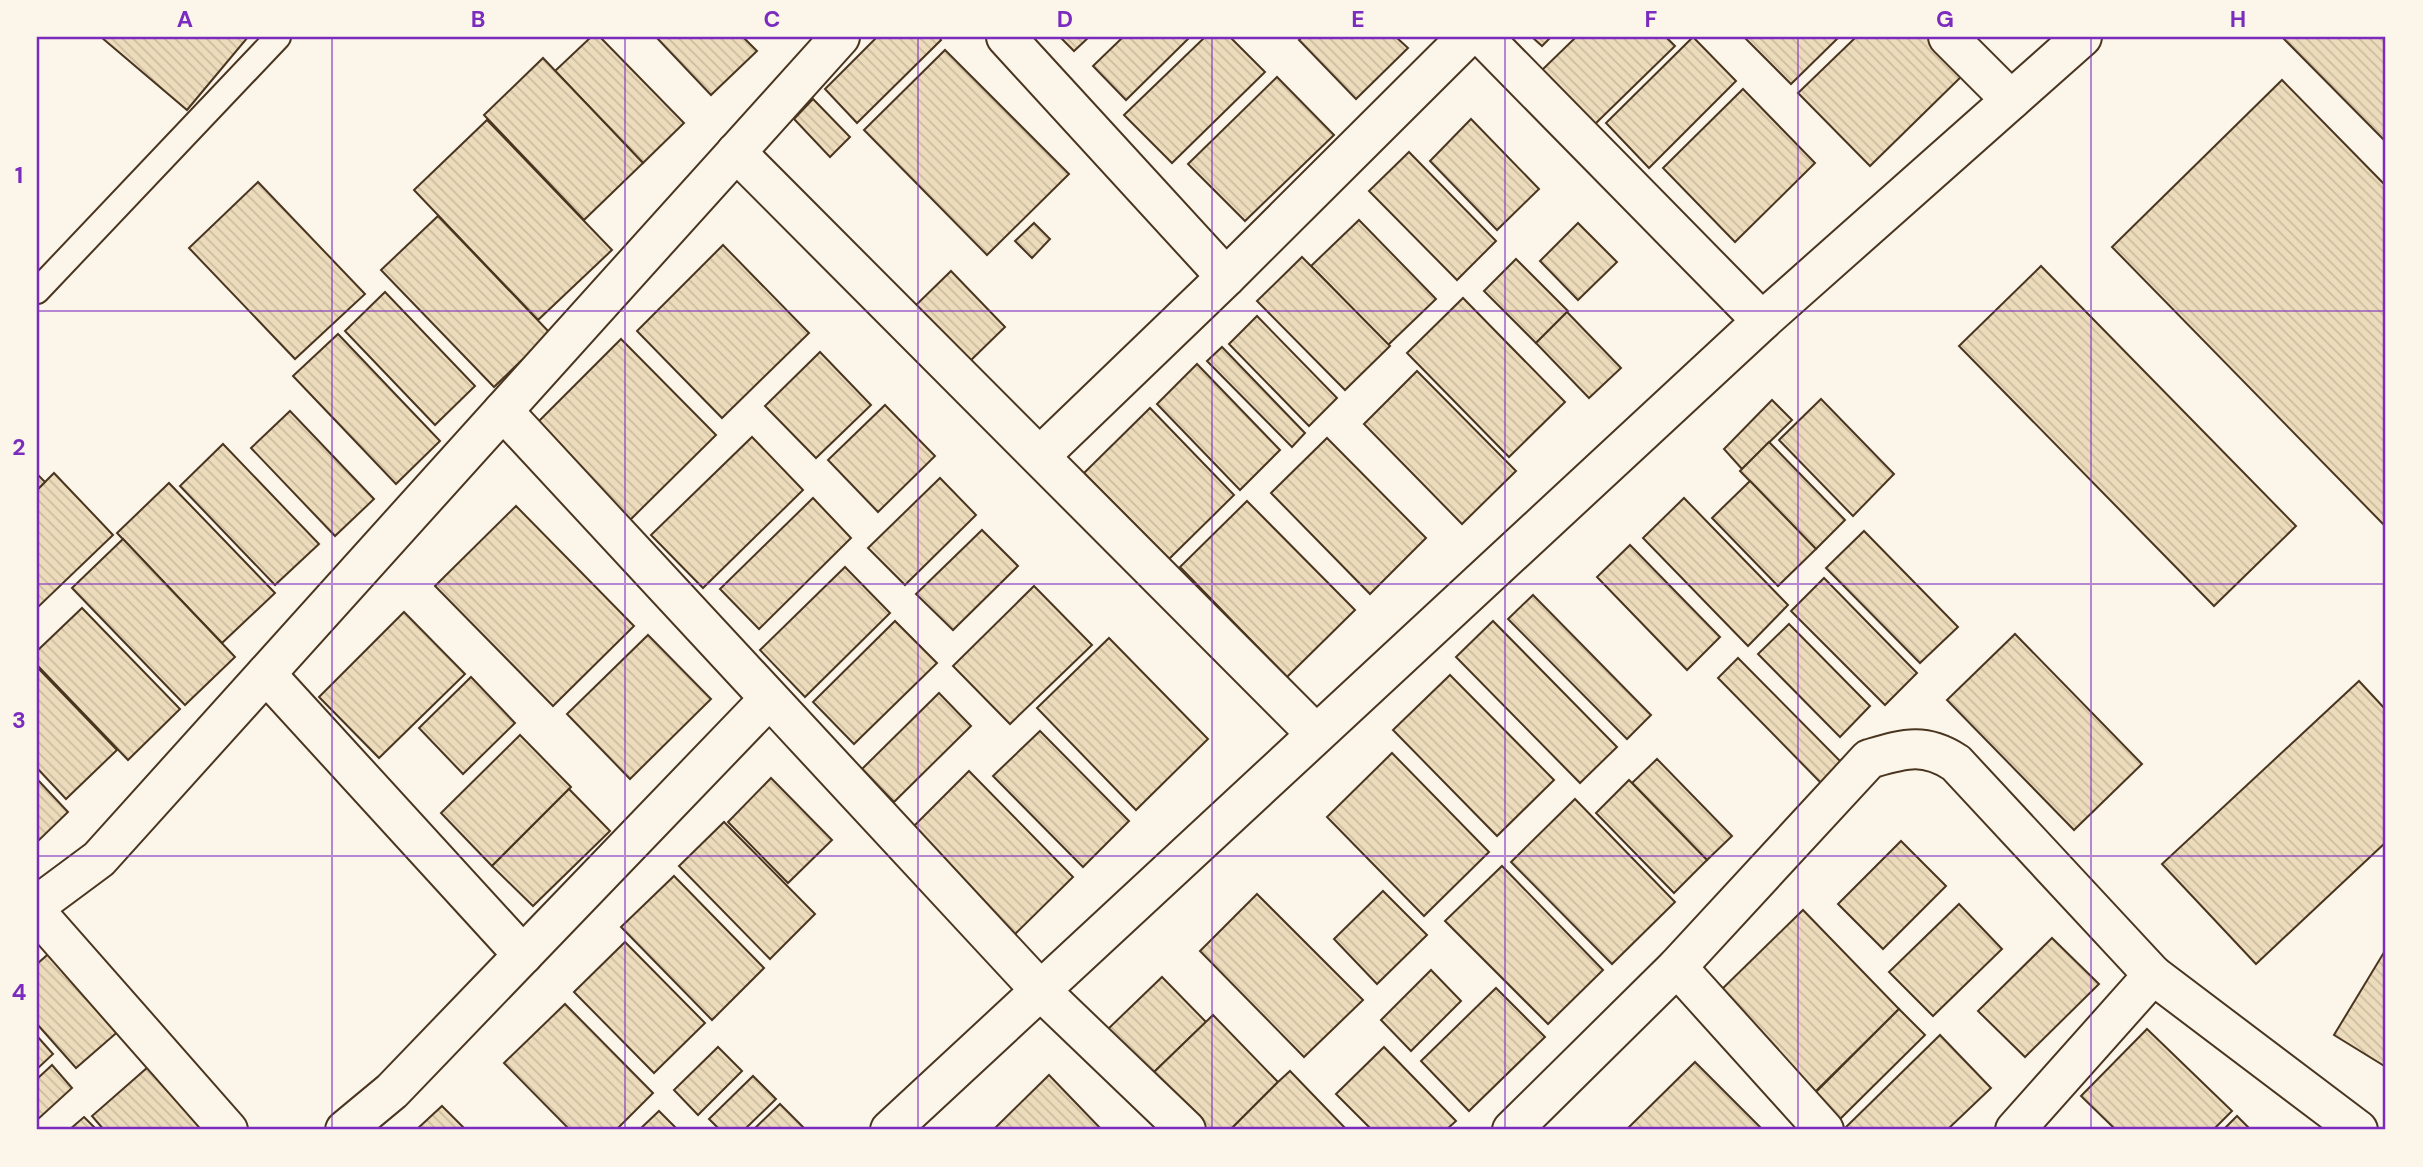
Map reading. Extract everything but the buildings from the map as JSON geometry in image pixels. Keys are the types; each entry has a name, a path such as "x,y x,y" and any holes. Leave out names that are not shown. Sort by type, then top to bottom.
{"street":[{"path":"37,905 99,859 840,37"},
{"path":"1006,37 1226,277"},
{"path":"1040,456 1226,277 1467,37"},
{"path":"1483,37 1762,321"},
{"path":"1948,37 2011,100"},
{"path":"890,1130 1762,321 2082,37"},
{"path":"736,152 1316,734"},
{"path":"502,411 1041,991 1186,1130"},
{"path":"265,674 523,955"},
{"path":"345,1130 391,1091 769,698"},
{"path":"1512,1130 1677,967 1869,759 1911,747 1941,753 1956,762 2153,975 2358,1130"},
{"path":"37,913 228,1130"},
{"path":"1677,967 1824,1130"},
{"path":"2015,1130 2153,975"}],"lane":[{"path":"37,290 278,37"}]}
